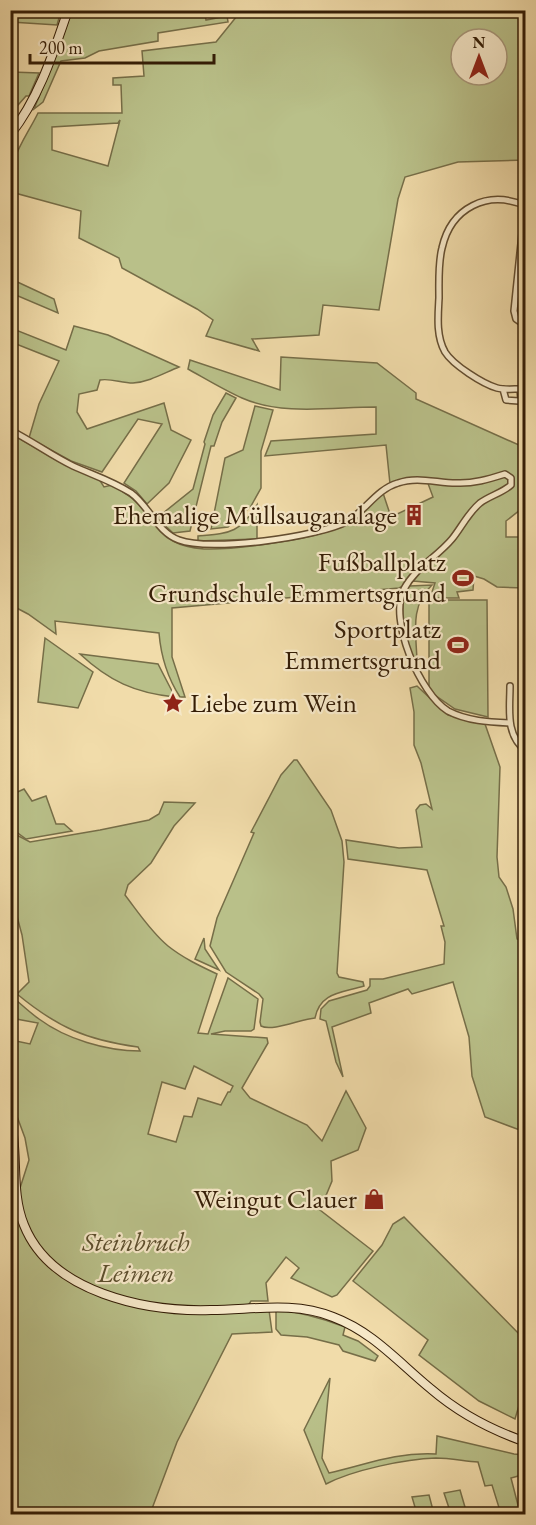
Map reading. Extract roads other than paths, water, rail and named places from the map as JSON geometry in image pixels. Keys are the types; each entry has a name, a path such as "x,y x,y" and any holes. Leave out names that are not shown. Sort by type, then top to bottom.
{"main road":[{"path":"10,135 33,100 51,59 68,10"},
{"path":"10,1118 15,1146 17,1198 22,1222 38,1250 54,1268 69,1278 101,1292 148,1305 186,1310 287,1307 319,1312 339,1319 374,1338 430,1389 458,1409 497,1431 525,1442"}],"street":[{"path":"503,389 495,388 452,361 444,351 439,330 440,255 444,241 452,224 470,207 486,200 500,199 525,206 514,310 516,319 525,326"},
{"path":"10,430 58,458 117,485 141,501 170,536 195,544 252,542 338,525 354,516 384,489 403,481 467,483 509,475 511,485 476,506 451,541 411,578 401,596 399,609 409,654 417,674 439,704 448,711 467,718 510,723"},
{"path":"510,686 510,723 514,738 525,751"}],"place":[{"name":"Ehemalige Müllsauganalage","path":"414,515"},
{"name":"Fußballplatz Grundschule Emmertsgrund","path":"463,578"},
{"name":"Sportplatz Emmertsgrund","path":"458,645"},
{"name":"Liebe zum Wein","path":"173,703"},
{"name":"Weingut Clauer","path":"374,1199"}],"park label":[{"name":"Steinbruch Leimen","path":"136,1258"}]}
